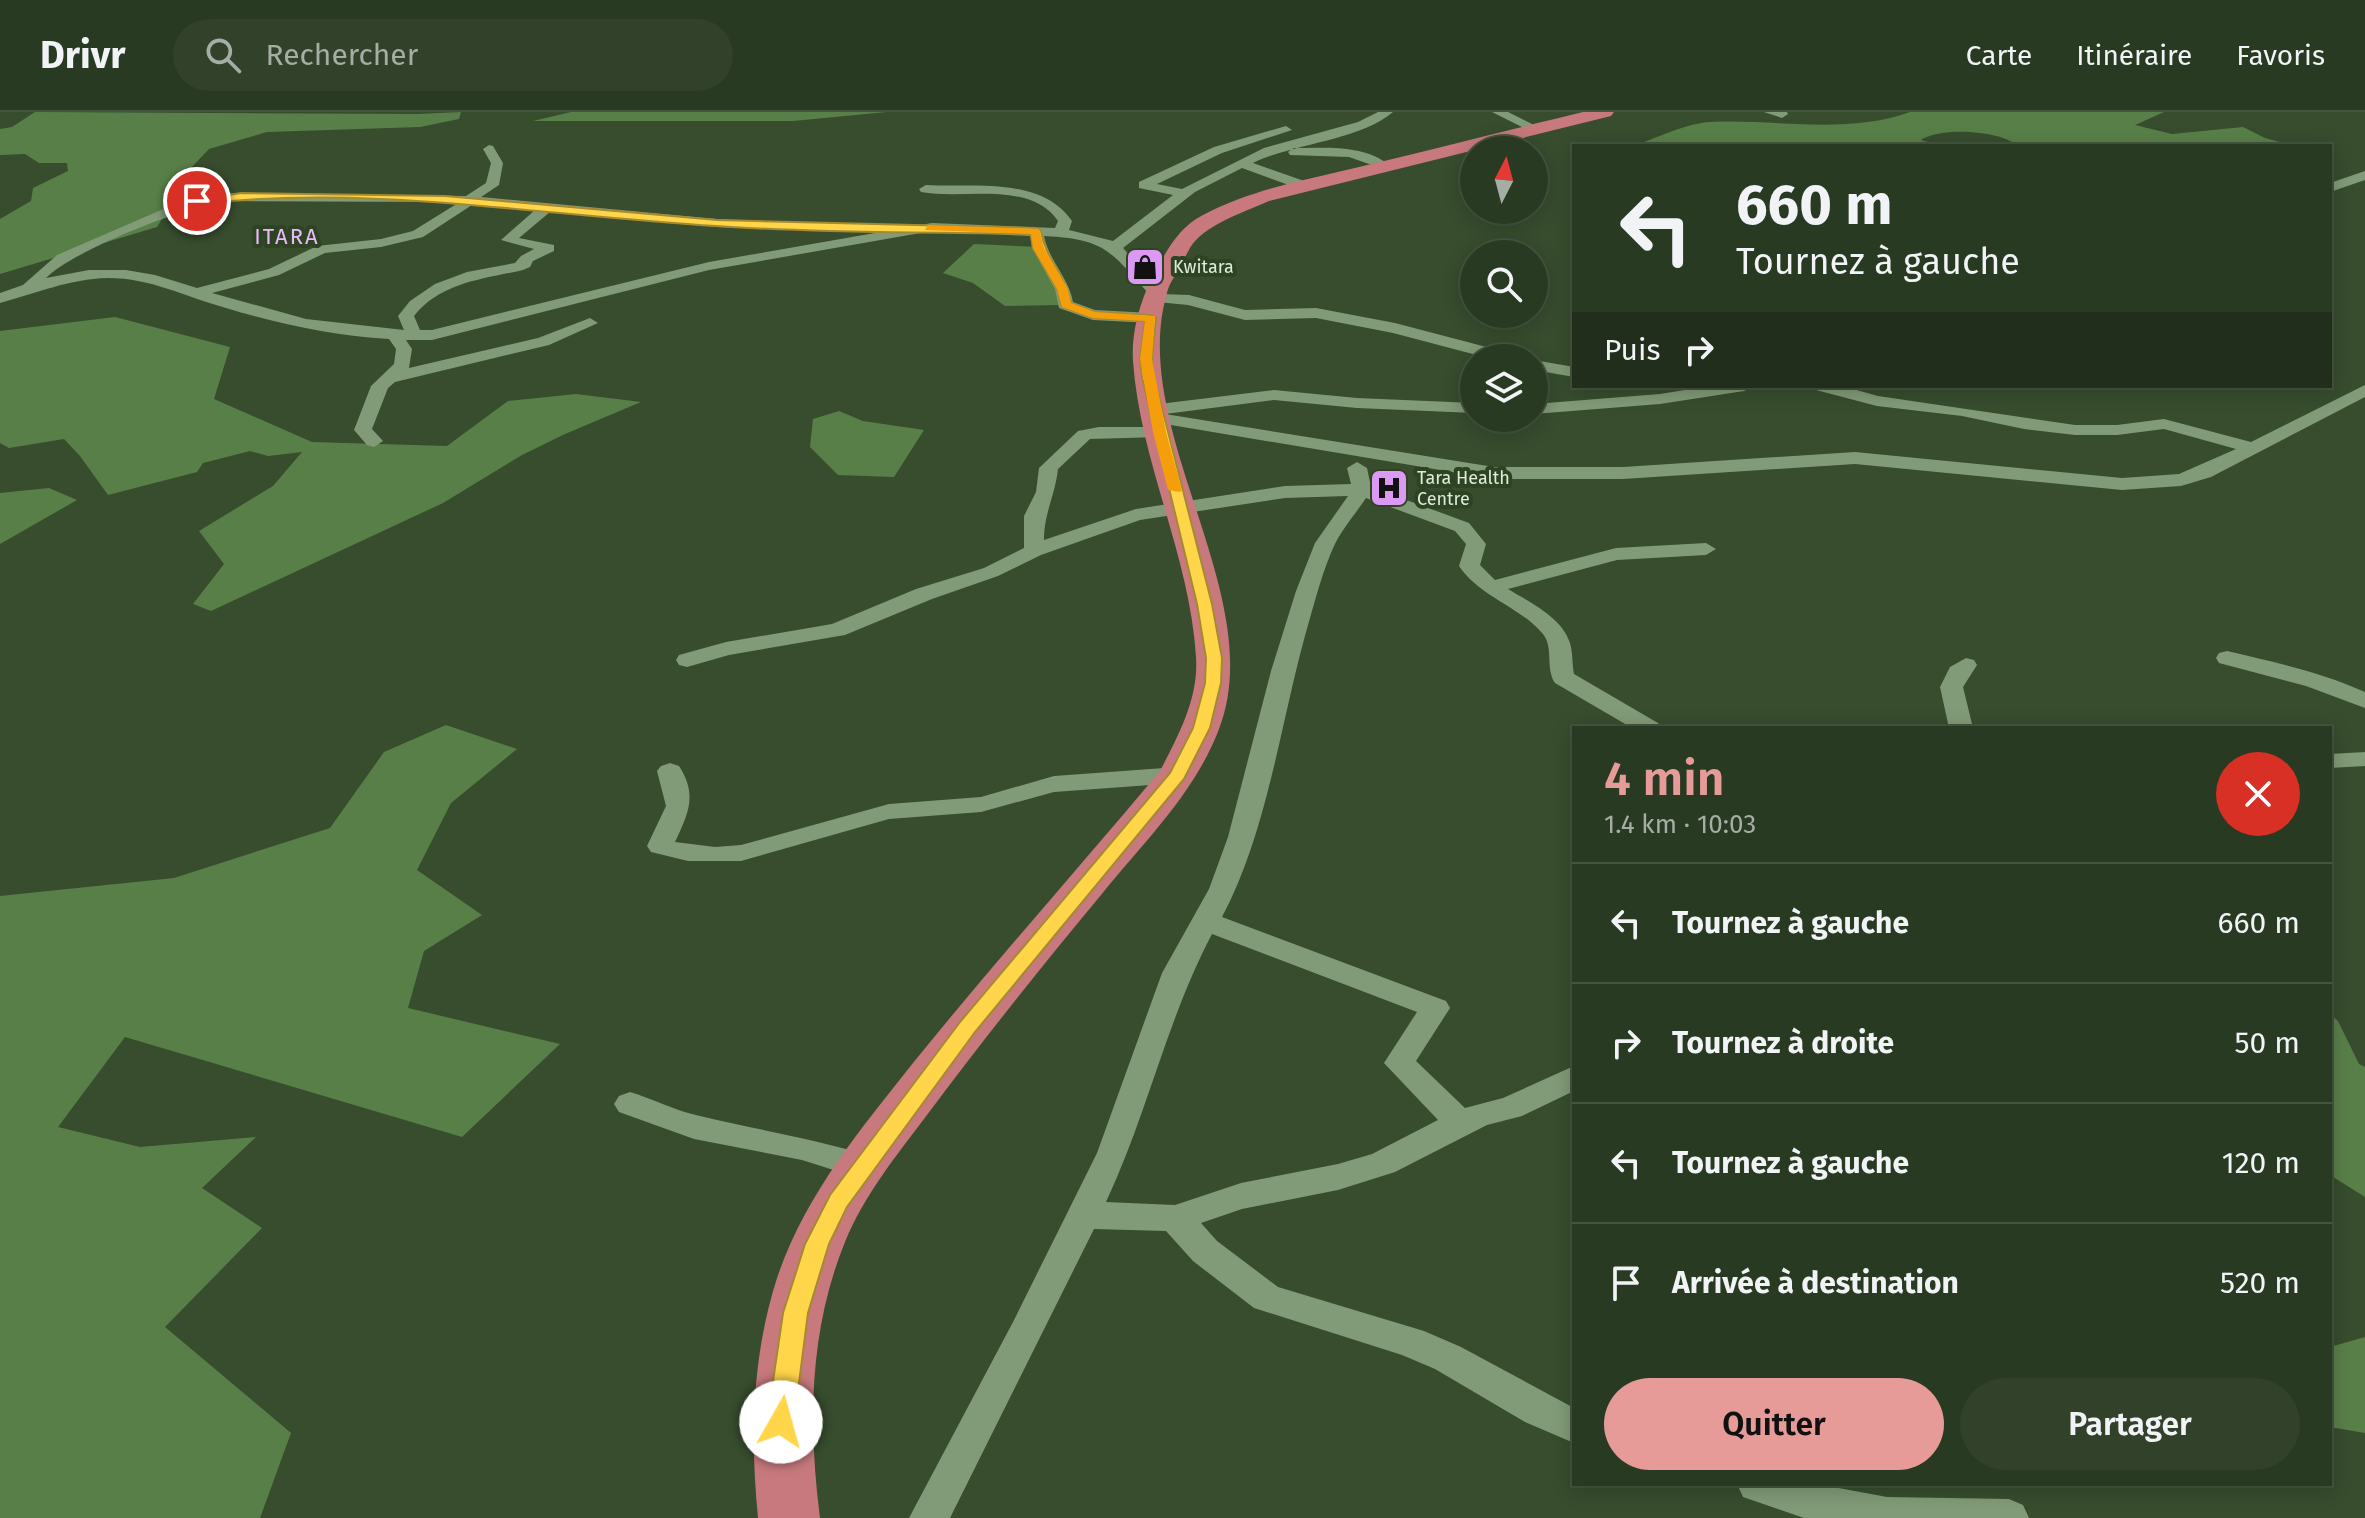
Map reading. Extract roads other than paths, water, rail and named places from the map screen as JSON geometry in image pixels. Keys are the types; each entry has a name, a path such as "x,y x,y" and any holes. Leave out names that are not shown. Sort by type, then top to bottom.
{"highway":[{"path":"789,1518 781,1422 795,1313 817,1244 838,1201 967,1027 1178,775 1201,728 1213,683 1214,658 1205,604 1146,359 1153,303 1181,245 1197,229 1241,204 1302,185 1605,112"}],"street":[{"path":"1115,247 1182,193 1262,154 1313,136 1362,125 1387,112"},
{"path":"1498,112 1536,129"},
{"path":"1182,193 1144,185 1240,141 1340,115"},
{"path":"195,293 274,272 322,249 405,239 418,234 469,201 483,188 492,185 497,163 489,149"},
{"path":"1205,157 1351,151 1371,157 1383,165"},
{"path":"1241,164 1292,179 1302,185"},
{"path":"2332,187 2365,175"},
{"path":"926,189 1007,191 1024,195 1059,210 1065,221 1061,233"},
{"path":"30,286 62,258 187,204 241,196 469,201 717,223 906,230 956,227 1061,233 1098,240 1115,247 1153,303"},
{"path":"415,336 406,316 416,301 469,275 518,267 525,264 526,259 549,248 508,240 544,210"},
{"path":"0,298 30,286 77,276 145,277 317,326 415,336 479,326 709,266 906,230"},
{"path":"1036,231 1039,248 1063,289 1065,305 1093,315 1153,303 1189,300 1245,315 1316,313 1395,328 1460,345"},
{"path":"389,378 543,342 590,323"},
{"path":"374,441 363,430 380,386 402,366 404,349 395,335"},
{"path":"1548,367 1572,372"},
{"path":"1548,408 1660,399 1731,388"},
{"path":"1829,388 1877,401 1962,411 2024,424 2075,430 2117,430 2164,424 2253,448"},
{"path":"1159,420 1494,473 1535,475 1703,469 1855,458 2122,484 2154,484 2195,476 2222,466 2365,390"},
{"path":"1034,551 1034,516 1046,492 1049,468 1084,435 1274,395 1379,405 1460,408"},
{"path":"687,660 726,649 837,630 924,594 991,572 1034,551 1136,515 1360,479 1397,458"},
{"path":"1360,479 1462,527 1476,544 1469,566 1476,577 1509,597 1555,635 1560,648 1559,668 1563,678 1646,726"},
{"path":"929,1518 1026,1333 1113,1153 1177,973 1223,889 1241,837 1283,671 1307,591 1325,543 1360,479"},
{"path":"1492,587 1616,554 1706,549"},
{"path":"2227,658 2305,677 2365,701"},
{"path":"1960,726 1950,685 1955,674 1966,665"},
{"path":"2332,761 2365,759"},
{"path":"670,771 679,806 660,846 680,853 720,857 751,853 877,814 926,806 997,802 1045,785 1178,775"},
{"path":"1205,921 1435,1008 1399,1063 1461,1124"},
{"path":"1083,1215 1175,1218 1241,1196 1338,1177 1383,1163 1461,1124 1511,1108 1572,1078"},
{"path":"630,1104 694,1127 802,1148 862,1166"},
{"path":"1175,1218 1205,1251 1267,1298 1411,1342 1448,1358 1538,1410 1572,1425"},
{"path":"1763,1486 1805,1500 1887,1516 2009,1518"}],"place":[{"name":"Kwitara","path":"1145,267"},
{"name":"Tara Health Centre","path":"1389,488"}],"district":[{"name":"ITARA","path":"287,236"}]}
